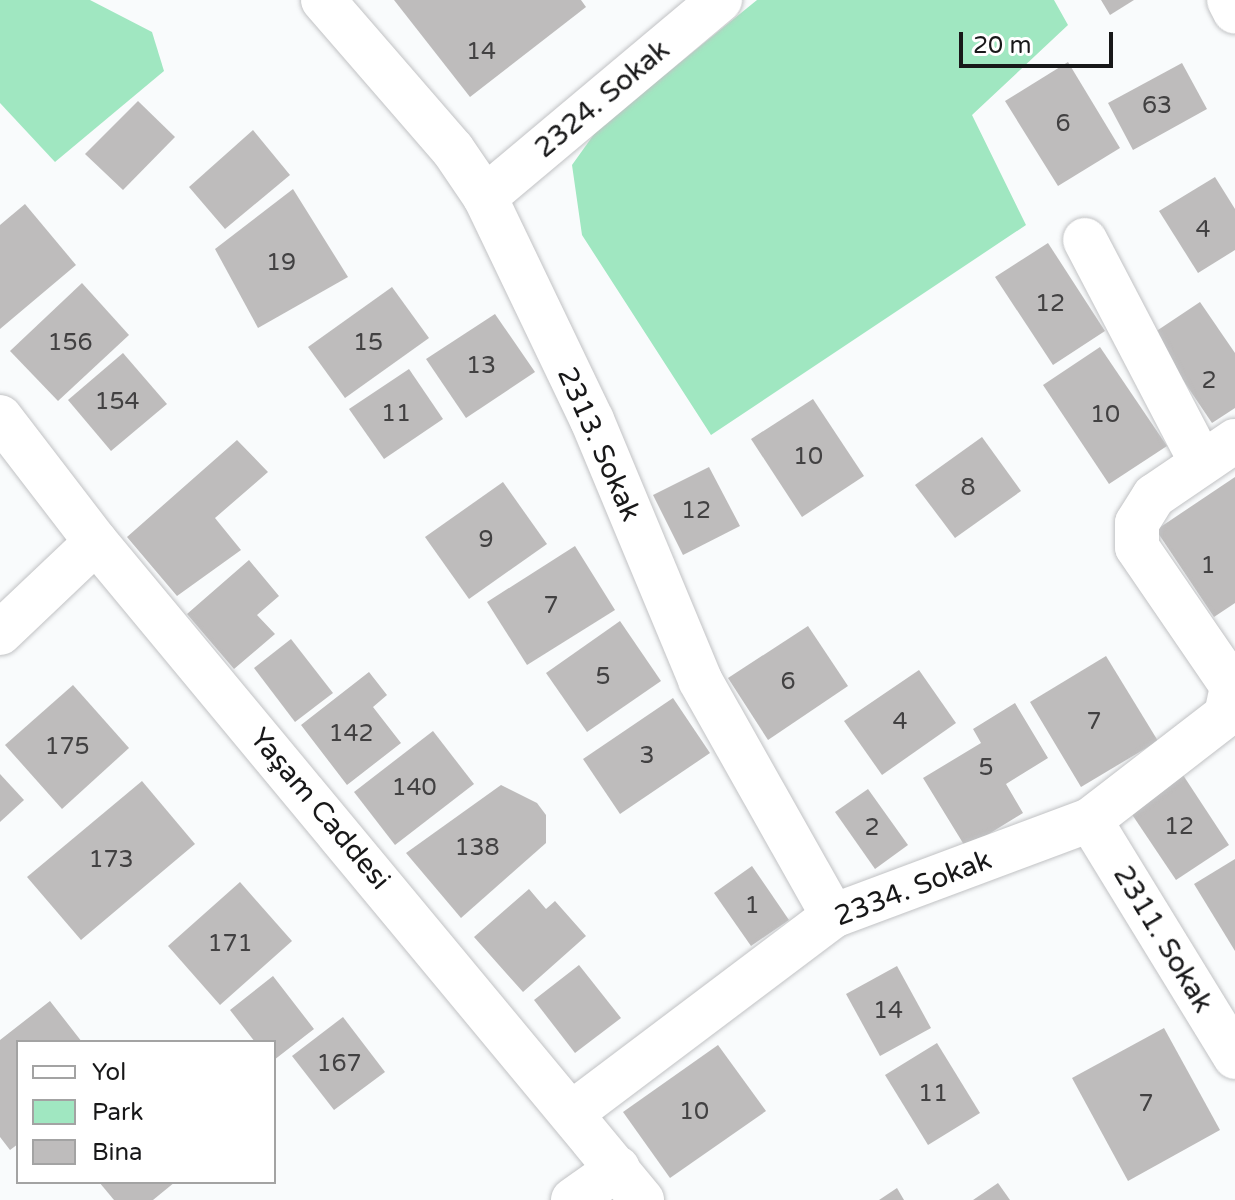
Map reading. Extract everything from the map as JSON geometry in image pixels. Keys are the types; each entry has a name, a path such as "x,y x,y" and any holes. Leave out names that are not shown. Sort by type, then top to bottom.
{"street":[{"name":"2313. Sokak","path":"323,0 453,150 485,197 592,420 700,680 833,916"},
{"name":"2324. Sokak","path":"485,197 720,0"},
{"path":"1229,0 1235,12"},
{"path":"1085,240 1218,451"},
{"name":"Yaşam Caddesi","path":"0,417 96,542 630,1184"},
{"name":"2334. Sokak","path":"573,1112 833,916 1090,820 1226,715 1232,686 1137,547 1137,523 1154,496 1218,451"},
{"path":"0,633 96,542"},
{"name":"2311. Sokak","path":"1090,820 1235,1057"},
{"path":"573,1200 630,1184"}],"green space":[{"path":"0,0 90,0 152,32 164,71 55,162 0,103"},
{"path":"757,0 1054,0 1068,25 972,115 1026,225 711,435 582,235 572,165 597,130"}],"building":[{"path":"394,0 581,0 586,7 470,97"},
{"path":"1101,0 1134,0 1110,15"},
{"path":"1068,62 1120,148 1058,186 1005,101"},
{"path":"1182,63 1207,109 1133,150 1108,103"},
{"path":"138,101 175,137 123,190 85,154"},
{"path":"253,130 290,175 225,229 189,187"},
{"path":"1215,177 1235,209 1235,250 1198,273 1159,211"},
{"path":"293,189 348,277 258,328 215,249"},
{"path":"25,204 76,265 0,329 0,225"},
{"path":"1048,243 1105,331 1053,365 995,277"},
{"path":"82,283 129,335 58,401 10,351"},
{"path":"392,287 429,338 345,398 308,347"},
{"path":"1200,302 1235,353 1235,408 1212,423 1152,334"},
{"path":"495,314 535,372 466,418 426,359"},
{"path":"1100,347 1167,446 1109,484 1043,385"},
{"path":"123,353 167,404 111,451 68,400"},
{"path":"409,369 443,419 384,459 349,409"},
{"path":"813,399 864,476 802,517 751,439"},
{"path":"982,437 1021,491 955,538 915,485"},
{"path":"237,440 268,472 215,518 241,550 177,596 127,537"},
{"path":"709,467 740,526 683,555 653,495"},
{"path":"1235,477 1235,603 1214,617 1156,530"},
{"path":"503,482 547,544 469,599 425,537"},
{"path":"575,546 615,610 527,665 487,602"},
{"path":"249,560 279,596 257,615 275,634 234,669 187,614"},
{"path":"620,621 661,681 587,732 546,673"},
{"path":"808,626 848,686 768,740 728,678"},
{"path":"291,639 333,693 295,722 254,668"},
{"path":"1106,656 1158,741 1081,787 1030,702"},
{"path":"919,670 956,723 882,775 844,721"},
{"path":"369,672 387,695 373,707 401,743 347,785 301,725"},
{"path":"73,685 129,748 62,809 5,745"},
{"path":"673,698 710,753 620,814 583,759"},
{"path":"1015,703 1048,758 1006,784 1023,813 966,848 923,778 981,743 973,729"},
{"path":"433,731 474,784 395,845 354,792"},
{"path":"0,774 24,800 0,822"},
{"path":"1183,775 1229,845 1176,880 1129,810"},
{"path":"142,781 195,844 81,940 27,877"},
{"path":"501,785 537,803 546,815 546,843 461,918 406,853"},
{"path":"868,789 908,845 875,869 835,812"},
{"path":"1235,859 1235,951 1194,884"},
{"path":"752,866 789,920 751,946 714,893"},
{"path":"240,882 292,941 220,1005 168,946"},
{"path":"529,889 546,909 555,901 586,936 523,992 474,937"},
{"path":"579,965 621,1018 575,1053 534,1000"},
{"path":"897,966 931,1028 880,1056 846,994"},
{"path":"273,976 314,1029 276,1058 276,1040 253,1040 230,1010"},
{"path":"50,1001 80,1040 16,1040 16,1146 10,1150 0,1137 0,1040"},
{"path":"343,1017 385,1072 334,1110 292,1056"},
{"path":"1164,1028 1220,1130 1128,1181 1072,1078"},
{"path":"937,1043 980,1113 928,1145 885,1075"},
{"path":"718,1045 766,1111 670,1178 623,1112"},
{"path":"998,1183 1010,1200 973,1200"},
{"path":"101,1184 173,1184 153,1200 114,1200"},
{"path":"897,1188 904,1200 879,1200"}]}
